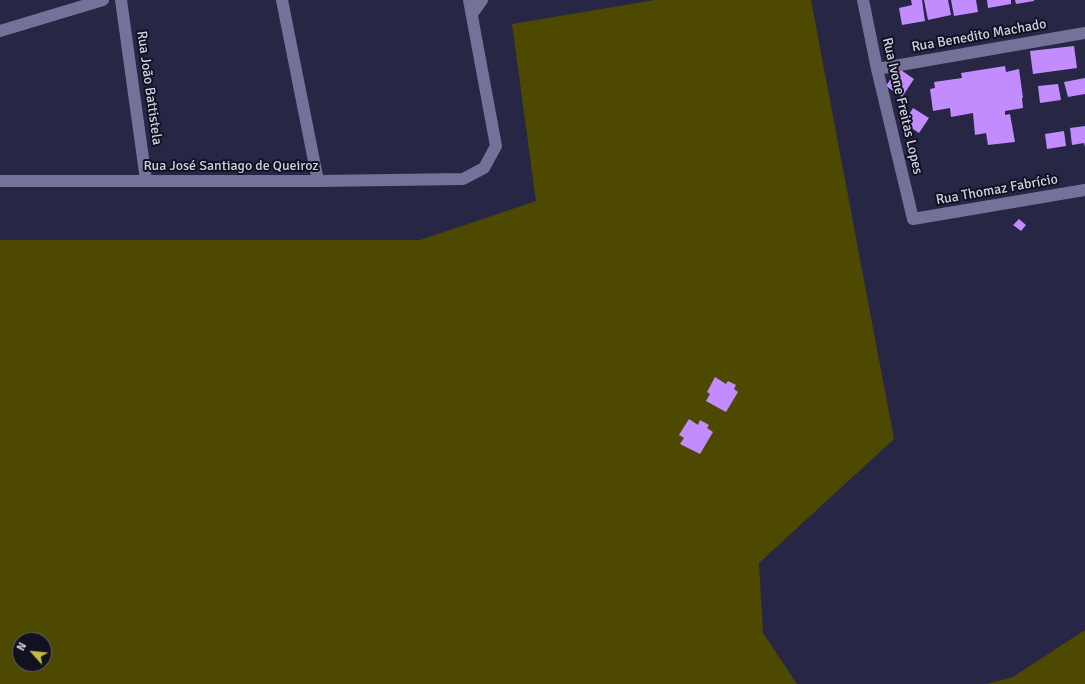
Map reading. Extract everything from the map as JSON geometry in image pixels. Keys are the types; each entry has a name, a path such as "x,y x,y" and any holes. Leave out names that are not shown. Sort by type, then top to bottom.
{"street":[{"path":"0,31 104,0"},
{"name":"Rua João Battistela","path":"121,0 146,180"},
{"path":"282,0 318,182"},
{"path":"469,0 472,14"},
{"path":"472,14 482,0"},
{"name":"Rua Ivone Freitas Lopes","path":"864,0 877,69 913,219"},
{"name":"Rua José Santiago de Queiroz","path":"0,181 146,180 318,182 463,179 484,168 496,146 472,14"},
{"name":"Rua Benedito Machado","path":"877,69 1085,33"},
{"name":"Rua Thomaz Fabrício","path":"913,219 1085,190"}],"shaded area":[{"path":"655,0 811,0 894,439 759,563 763,633 797,684 0,684 0,240 420,240 536,201 512,24"},
{"path":"1085,630 1085,684 987,684 1013,677"}],"building":[{"path":"911,0 922,0 925,21 902,25 899,8 912,5"},
{"path":"924,0 948,0 951,15 928,20"},
{"path":"951,0 976,0 978,12 954,16"},
{"path":"987,0 1011,0 1011,4 988,8"},
{"path":"1015,0 1034,0 1034,1 1016,4"},
{"path":"1074,46 1077,68 1033,74 1030,51"},
{"path":"1005,66 1006,72 1019,69 1023,98 1023,108 1005,111 1005,115 1010,114 1015,142 988,145 986,133 975,135 973,113 951,117 950,108 933,111 930,89 935,88 934,82 962,78 961,73"},
{"path":"898,68 914,79 902,97 886,86"},
{"path":"1085,78 1085,94 1068,97 1064,82"},
{"path":"1058,84 1061,100 1040,103 1038,86"},
{"path":"913,108 929,118 919,133 904,123"},
{"path":"1085,126 1085,147 1084,143 1072,145 1070,128"},
{"path":"1064,131 1066,146 1047,149 1045,134"},
{"path":"1019,219 1026,225 1021,231 1013,225"},
{"path":"715,377 726,384 728,381 736,385 734,389 738,392 726,412 706,401 710,394 707,392"},
{"path":"689,419 698,425 700,420 709,425 707,428 713,432 700,454 680,444 684,438 679,435"}]}
